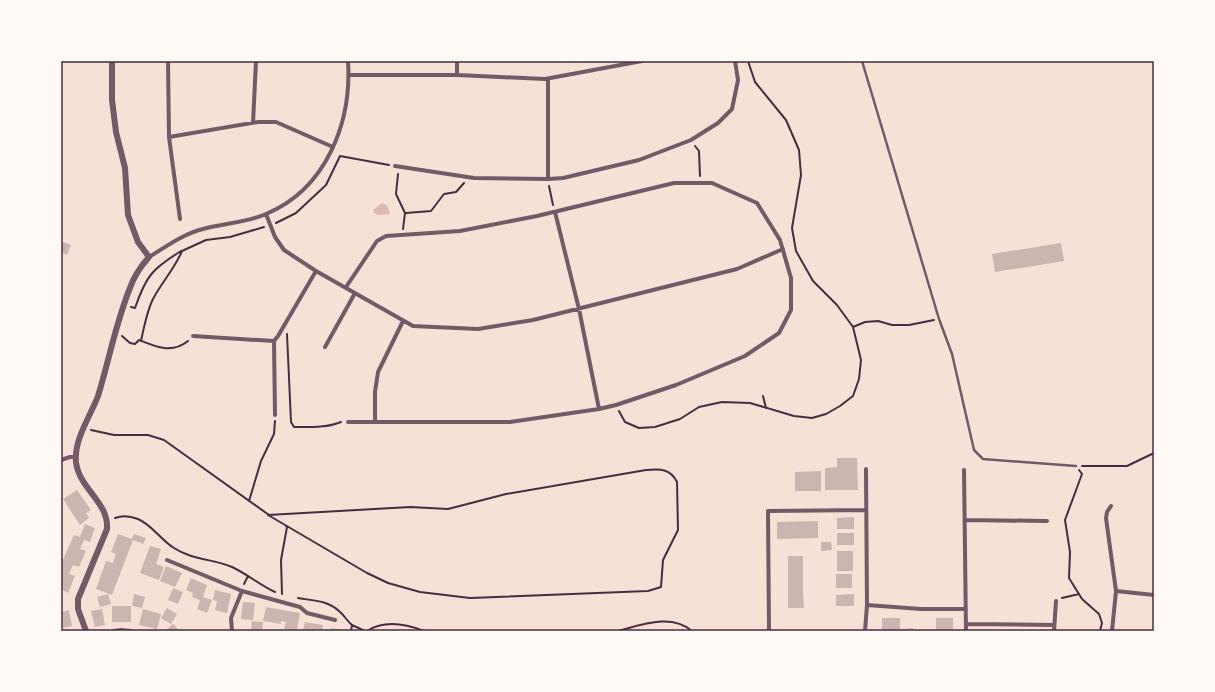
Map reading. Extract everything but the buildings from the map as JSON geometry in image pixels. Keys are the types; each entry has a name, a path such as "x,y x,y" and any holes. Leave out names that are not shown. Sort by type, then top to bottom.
{"street":[{"path":"112,61 112,100 116,132 125,168 128,215 138,242 149,257"},
{"path":"168,61 169,137 180,219"},
{"path":"253,123 256,61"},
{"path":"85,631 78,609 78,599 107,530 108,520 105,512 88,490 79,474 76,457 80,437 97,397 130,287 141,266 149,257 185,235 204,228 252,220 287,204 311,184 333,147 344,118 348,94 348,61"},
{"path":"457,76 458,61"},
{"path":"349,75 548,79 642,61"},
{"path":"395,166 474,178 563,178 639,160 692,140 718,123 732,108 738,80 735,61"},
{"path":"548,79 548,178"},
{"path":"169,137 253,123 276,122 333,147"},
{"path":"346,287 377,241 386,236 460,231 555,212 674,183 712,183 756,203 780,240 791,278 791,310 779,333 745,356 676,385 616,405 599,409 510,422 348,422"},
{"path":"555,212 579,310 599,409"},
{"path":"266,214 275,237 284,250 316,271 413,326 478,329 533,320 579,310 737,268 783,248"},
{"path":"275,415 274,340 282,331 296,302 316,271"},
{"path":"325,347 355,293"},
{"path":"375,421 375,392 378,372 403,320"},
{"path":"194,336 274,340"},
{"path":"61,460 70,456 76,457"},
{"path":"865,631 867,605 866,469"},
{"path":"964,470 966,631"},
{"path":"1111,506 1107,512 1106,518 1116,591 1112,631"},
{"path":"769,631 768,511 866,510"},
{"path":"965,520 1047,521"},
{"path":"167,560 242,591 300,607 307,613 335,620"},
{"path":"232,631 231,618 242,591"},
{"path":"1116,591 1154,595"},
{"path":"1054,631 1056,601"},
{"path":"867,605 921,609 966,609"},
{"path":"966,624 1054,625"},
{"path":"113,631 131,631"}],"lane":[{"path":"862,61 939,320 952,354 974,450 983,459 1076,466"}],"path":[{"path":"616,405 625,422 639,428 655,426 680,419 700,408 722,402 750,403 794,416 812,418 826,414 853,396 859,379 861,360 853,327 837,305 813,281 796,251 792,228 800,175 799,150 786,120 755,82 748,61"},
{"path":"692,140 699,151 700,183"},
{"path":"135,308 143,286 153,270 182,251 206,240 230,237 270,225 296,213 326,185 340,156 395,166 398,176 396,194 405,213 403,234"},
{"path":"405,213 431,211 444,194 456,192 464,183 465,176"},
{"path":"548,178 555,212"},
{"path":"141,341 152,300 182,251"},
{"path":"853,327 865,322 903,325 939,320"},
{"path":"282,331 288,334 290,422 294,426 303,427 333,425 348,422"},
{"path":"124,336 125,341 130,343 141,341 165,349 177,348 194,336"},
{"path":"763,396 766,408"},
{"path":"249,501 261,461 274,434 275,415"},
{"path":"84,429 114,435 157,437 287,527 281,560 282,594"},
{"path":"1076,466 1127,466 1154,453"},
{"path":"1076,466 1082,474 1065,520 1070,552 1069,578 1079,594 1099,614 1102,623 1100,631"},
{"path":"646,470 664,470 674,476 677,482 678,530 663,560 661,586 648,591 483,598 420,592 388,582 367,573 268,515 410,507 448,509 506,494 646,470"},
{"path":"108,520 121,516 130,516 140,520 174,548 189,556 232,567 262,586 288,596"},
{"path":"1056,601 1064,597 1079,594"},
{"path":"294,597 321,601 330,605 341,612 352,625 366,631 375,626 386,624 404,626 424,631"},
{"path":"618,631 652,622 668,622 692,631"},
{"path":"351,631 352,625"}],"shaded area":[{"path":"382,203 387,205 390,214 379,215 374,213 373,210"}]}
